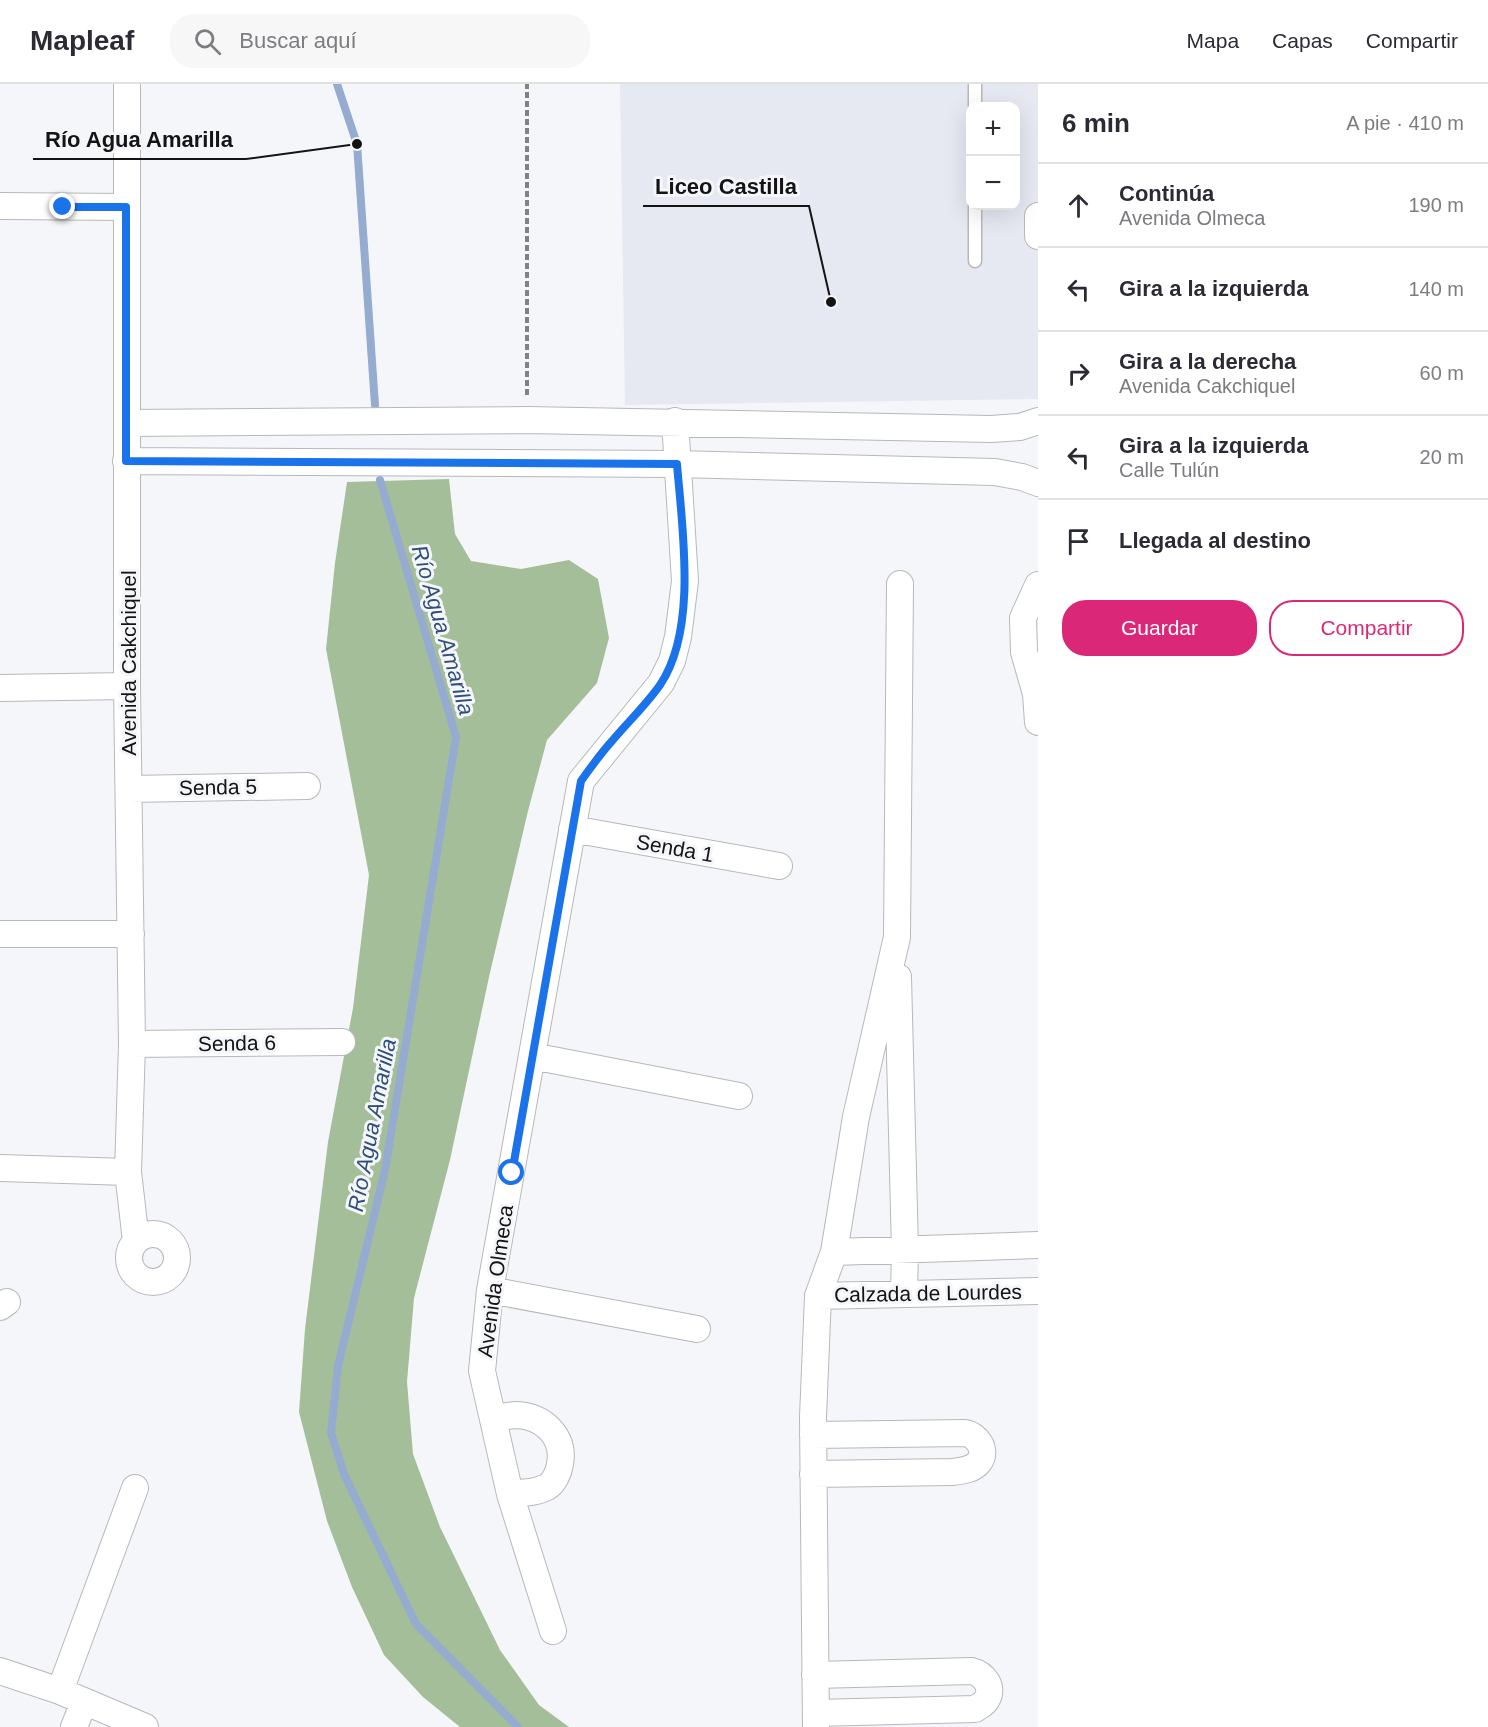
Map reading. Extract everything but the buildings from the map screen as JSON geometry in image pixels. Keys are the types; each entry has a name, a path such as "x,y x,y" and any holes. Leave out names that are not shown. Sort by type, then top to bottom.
{"street":[{"name":"Avenida Cakchiquel","path":"127,84 126,461 132,1044 128,1172 136,1241"},
{"path":"0,206 126,207"},
{"path":"1038,216 1038,236"},
{"path":"127,423 675,421 991,429 1020,427 1038,421"},
{"name":"Avenida Olmeca","path":"553,1631 510,1493 482,1371 490,1290 581,781 661,683 672,661 683,612 685,580 675,421"},
{"path":"126,461 677,464 995,472 1022,477 1038,483"},
{"path":"900,584 897,937 905,1250 904,1294"},
{"path":"1038,585 1023,618 1024,652 1036,694 1038,722"},
{"path":"0,688 128,686"},
{"name":"Senda 5","path":"129,789 307,786"},
{"name":"Senda 1","path":"572,829 779,866"},
{"path":"0,934 131,934"},
{"path":"815,1675 972,1671 980,1673 988,1682 989,1691 987,1701 975,1709 816,1720 815,1675 813,1435 818,1296 834,1252 856,1117 897,937"},
{"name":"Senda 6","path":"132,1044 342,1042"},
{"path":"532,1056 739,1096"},
{"path":"0,1168 128,1172"},
{"name":"Calzada de Lourdes","path":"834,1252 1038,1245"},
{"path":"490,1290 697,1329"},
{"name":"Calzada de Lourdes","path":"818,1296 1038,1291"},
{"path":"493,1419 516,1415 531,1418 548,1427 557,1436 562,1453 559,1472 548,1486 532,1492 510,1493"},
{"path":"813,1435 965,1433 972,1434 980,1443 982,1453 979,1462 968,1470 813,1474"},
{"path":"60,1691 135,1488"},
{"path":"0,1671 60,1691 145,1727"},
{"path":"75,1727 84,1702"}],"lane":[{"path":"975,84 975,102"},
{"path":"975,210 975,261"}],"path":[{"path":"527,84 527,420"}],"shaded area":[{"path":"620,84 1038,84 1038,399 625,405"}],"green space":[{"path":"449,479 455,534 471,561 521,569 569,560 598,579 609,638 597,683 547,740 489,977 450,1160 414,1298 407,1382 413,1454 440,1527 500,1650 539,1705 569,1727 460,1727 423,1697 384,1655 352,1587 327,1521 299,1412 305,1329 328,1142 353,1008 369,875 326,649 335,563 347,482"}],"waterway":[{"name":"Río Agua Amarilla","path":"337,84 357,144 375,405"},
{"name":"Río Agua Amarilla","path":"380,480 456,737 385,1170 338,1366 331,1433 344,1474 416,1624 518,1727"}],"place":[{"name":"Río Agua Amarilla","path":"357,144"},
{"name":"Liceo Castilla","path":"831,302"}],"route":[{"path":"63,207 126,207 126,461 677,464 685,580 683,612 678,637 672,661 661,683 581,781 512,1173"}]}
